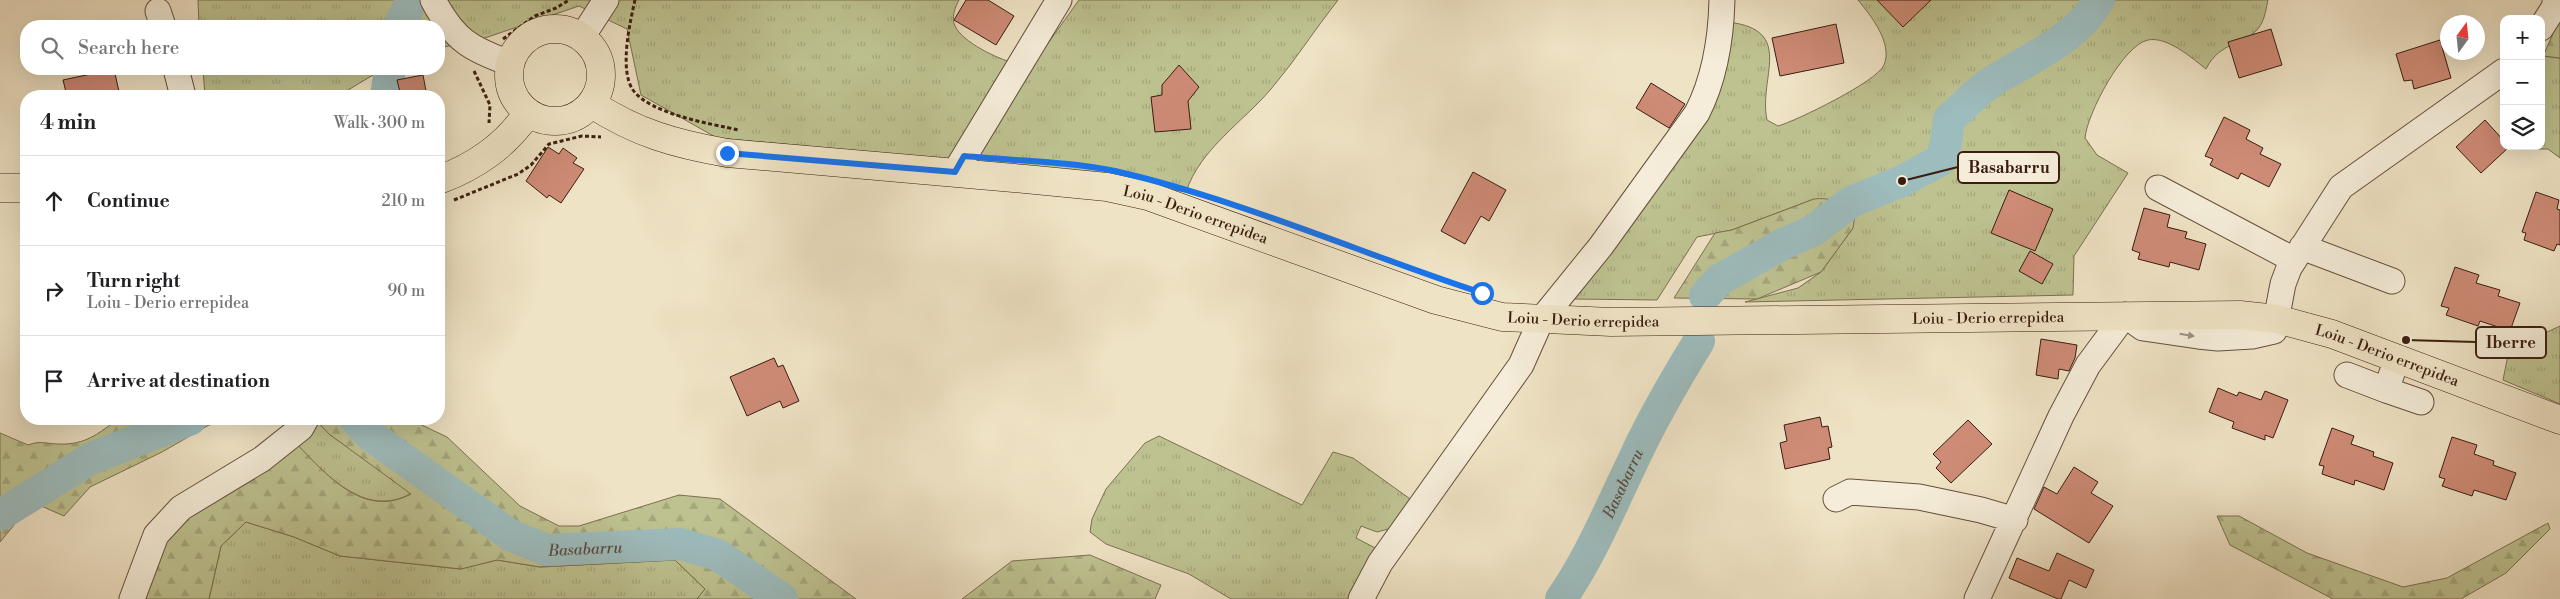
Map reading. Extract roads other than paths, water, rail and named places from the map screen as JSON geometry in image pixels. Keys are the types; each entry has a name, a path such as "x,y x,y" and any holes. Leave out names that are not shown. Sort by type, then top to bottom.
{"main road":[{"path":"554,29 568,31 582,37 594,51 601,68 601,81 592,104 582,113 569,120 555,122 541,120 528,113 518,104 511,91 509,78 510,63 521,44 539,32 554,29"},
{"name":"Loiu - Derio errepidea","path":"592,104 616,120 643,132 689,146 727,153 1107,187 1148,196 1436,300 1502,317 1611,322 2240,315 2277,319 2332,334 2560,420"},
{"path":"445,189 458,173 500,147 514,134 528,113"},
{"path":"0,188 20,188"}],"street":[{"path":"433,0 460,40 479,52 510,63"},
{"path":"582,37 606,0"},
{"path":"955,172 1059,0"},
{"path":"1361,599 1380,563 1521,366 1541,320 1601,246 1697,113 1708,92 1713,74 1722,0"},
{"path":"2545,22 2555,6 2555,0"},
{"path":"2277,319 2283,284 2298,254 2341,187 2500,74"},
{"path":"178,75 181,90"},
{"path":"2158,188 2298,254 2392,281"},
{"path":"1977,599 2015,520 2061,416 2088,365 2125,315"},
{"path":"2386,390 2397,359"},
{"path":"2347,375 2421,402"},
{"path":"132,599 156,535 181,508 262,458 303,425"},
{"path":"1836,499 1850,492 1919,497 1982,510 2015,520"}],"waterway":[{"path":"402,20 412,0"},
{"name":"Basabarru","path":"1705,296 1719,280 1783,244 1814,230 1851,202 1902,181 1941,160 1946,143 1949,119 1987,85 2066,37 2090,14 2099,0"},
{"path":"387,90 389,75"},
{"name":"Basabarru","path":"1561,599 1591,549 1656,415 1699,341"},
{"path":"0,515 90,459 176,425"},
{"name":"Basabarru","path":"361,425 370,435 510,535 547,550 681,544 718,555 782,599"}],"place":[{"name":"Basabarru","path":"1902,181"},
{"name":"Iberre","path":"2406,340"}]}
